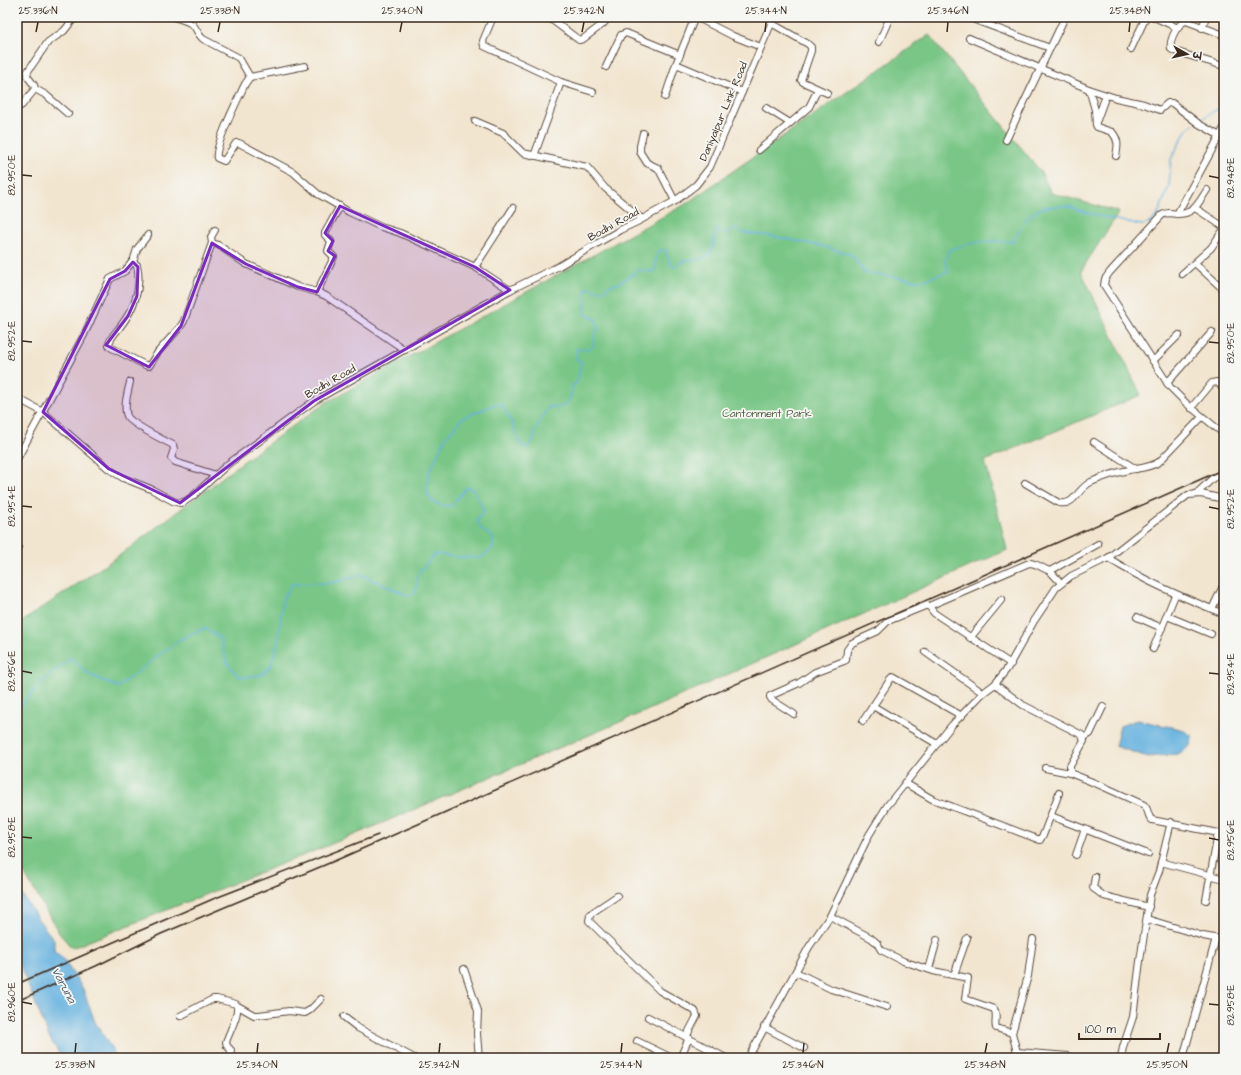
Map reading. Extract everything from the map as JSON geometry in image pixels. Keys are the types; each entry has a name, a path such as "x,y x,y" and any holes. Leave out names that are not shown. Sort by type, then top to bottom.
{"street":[{"path":"68,114 46,95 35,89 34,85 27,76 28,71 48,42 64,31 75,17"},
{"path":"174,17 191,24 195,27 198,35 203,39 239,58 250,77"},
{"path":"493,17 483,40 484,46 561,82 593,92"},
{"path":"548,17 579,40 603,24 606,17"},
{"path":"665,97 676,64 696,17 734,36 761,47"},
{"path":"879,42 890,17"},
{"path":"1006,140 1042,68 1065,17"},
{"path":"1131,49 1146,17"},
{"path":"1154,17 1178,28"},
{"path":"1202,28 1206,17"},
{"path":"773,20 811,47 801,80 826,93"},
{"name":"Daniyalpur Link Road","path":"675,201 696,186 710,167 773,20"},
{"path":"975,20 1050,48"},
{"path":"1220,65 1182,54 1171,49 1170,45 1171,40 1178,28 1183,22 1186,21 1224,35"},
{"path":"606,67 619,38 626,32 680,55"},
{"path":"969,38 1106,95 1144,104 1160,110 1170,103 1196,122 1220,136"},
{"path":"676,64 742,92"},
{"path":"305,66 250,77 245,84 221,137 216,152 217,158 224,161 235,144 239,142 293,172 318,194 381,226 475,267 510,290"},
{"path":"534,156 561,82"},
{"path":"17,108 22,105 35,89"},
{"path":"759,150 809,107 818,89"},
{"path":"1089,89 1095,110 1097,127 1114,134 1118,143 1116,156"},
{"path":"1096,123 1106,95"},
{"path":"766,108 790,123"},
{"path":"475,121 503,133 522,153 587,167 605,188 640,221"},
{"path":"1177,214 1224,128"},
{"path":"643,133 640,152 647,163 658,168 675,201"},
{"path":"1207,190 1194,208 1185,214 1165,213 1162,215 1110,272 1104,282 1107,291 1167,383 1191,408 1224,434"},
{"name":"Bodhi Road","path":"17,398 43,412 109,469 123,478 180,503 184,502 193,496 228,464 314,401 510,290 559,266 620,230 640,221 675,201"},
{"path":"317,292 334,257 328,251 332,241 325,235 325,233 340,206"},
{"path":"475,267 513,208"},
{"path":"1182,274 1211,248 1224,228 1194,208"},
{"path":"133,262 138,266 137,296 130,312 111,339 109,345 110,347 149,366 158,352 181,326 212,243 212,237 215,230"},
{"path":"17,459 84,335 110,279 125,271 133,262 137,249 148,235"},
{"path":"212,243 218,245 246,264 298,287 326,296 405,350"},
{"path":"1195,263 1224,290"},
{"path":"1167,383 1212,332"},
{"path":"1153,361 1179,335"},
{"path":"130,382 126,404 127,416 129,419 173,445 174,449 171,458 175,462 216,475"},
{"path":"1191,408 1212,383 1217,382 1224,388"},
{"path":"1025,483 1059,503 1065,504 1071,502 1083,487 1090,483 1119,472 1153,466 1159,462 1202,417"},
{"path":"1094,442 1136,469"},
{"path":"1196,494 1213,478 1224,472"},
{"path":"748,1058 809,947 830,916 869,835 887,806 952,725 983,693 995,684 1010,664 1034,621 1056,588 1071,576 1108,558 1188,495 1196,494 1224,499"},
{"path":"1050,571 1098,544"},
{"path":"1108,558 1134,574 1176,595 1224,614"},
{"path":"794,714 772,700 770,696 799,683 815,672 846,660 847,650 852,644 878,631 888,621 928,606 1029,563 1038,564 1045,570 1050,571 1061,583"},
{"path":"1212,609 1224,584"},
{"path":"1153,649 1176,595"},
{"path":"970,638 1002,599"},
{"path":"928,606 934,613 1010,664"},
{"path":"1167,616 1211,634"},
{"path":"1137,617 1162,628"},
{"path":"925,652 983,693"},
{"path":"863,721 893,677 962,716"},
{"path":"995,684 1022,705 1082,735 1084,741 1070,766 1070,774"},
{"path":"873,706 937,744"},
{"path":"1083,738 1090,734 1103,707"},
{"path":"1044,768 1070,774 1102,786 1144,805 1152,820 1171,822 1221,833 1210,876 1206,900"},
{"path":"906,783 932,799 1018,831 1037,840 1042,839 1059,793"},
{"path":"1050,816 1148,854"},
{"path":"1121,1058 1133,1017 1150,895 1161,862 1171,822"},
{"path":"1076,855 1085,829"},
{"path":"1161,862 1224,879"},
{"path":"1095,877 1093,888 1100,894 1149,907"},
{"path":"617,896 593,912 588,918 589,921 660,991 697,1013 680,1058"},
{"path":"830,916 871,938 877,943 881,950 903,961 929,970 968,978 965,999 994,1009 996,1012 996,1028 1012,1033"},
{"path":"1147,919 1224,941"},
{"path":"954,975 967,938"},
{"path":"1183,1058 1216,938"},
{"path":"1033,939 1028,976 1012,1033 1017,1055 1068,1056"},
{"path":"929,970 937,940"},
{"path":"464,968 478,1011 477,1034 479,1058"},
{"path":"796,972 831,989 887,1007"},
{"path":"180,1016 213,999 234,1002 254,1015 259,1015 289,1010 304,1013 310,1010 321,999"},
{"path":"230,1058 232,1050 227,1046 226,1042 238,1006"},
{"path":"344,1017 358,1028 414,1058"},
{"path":"648,1017 726,1058"},
{"path":"764,1027 804,1048"},
{"path":"637,1041 672,1058"}],"highlighted area":[{"path":"340,206 475,267 510,290 314,401 180,503 109,469 43,412 110,279 125,271 133,262 138,267 137,296 128,316 106,345 149,367 181,326 212,243 246,264 298,287 317,292 335,256 328,251 333,241 325,233"}],"green space":[{"name":"Cantonment Park","path":"929,35 1041,172 1051,193 1119,212 1081,271 1141,395 985,461 1007,550 646,711 354,835 72,948 59,933 17,861 17,625 120,555 244,461 325,403 684,205"}],"water":[{"path":"1137,720 1181,729 1192,736 1190,746 1178,754 1147,757 1115,746 1120,726"},
{"name":"Varuna","path":"17,887 54,940 55,952 62,957 83,989 95,1022 116,1058 62,1058 49,1037 17,958"}],"waterway":[{"path":"1199,121 1214,111 1224,107"},
{"path":"17,712 37,686 71,658 88,674 118,687 179,640 204,628 220,638 227,663 239,677 256,676 264,673 271,665 278,642 283,598 292,584 331,583 362,575 409,596 416,592 417,575 435,554 481,558 493,548 493,537 481,529 477,521 484,510 473,490 467,487 451,506 443,506 431,501 427,491 428,474 446,437 462,418 496,404 502,405 512,423 518,440 523,447 529,447 535,437 534,433 548,407 564,406 570,398 573,385 577,383 581,363 577,359 576,349 590,349 594,345 595,333 598,328 596,319 586,315 584,293 587,288 602,291 609,286 619,283 639,270 653,272 655,270 657,253 661,250 666,250 670,264 673,267 684,261 702,258 708,255 713,247 716,231 718,229 725,234 737,228 743,233 771,236 822,246 852,255 865,273 922,281 948,271 945,260 949,250 981,242 1013,242 1022,224 1030,215 1043,207 1067,206 1091,214 1134,224 1144,225 1152,222 1159,212 1169,186 1171,159 1187,129 1194,124"}],"railway":[{"path":"17,1001 96,966 161,934 339,859 1224,469"},
{"path":"17,984 213,899 378,835"}]}
